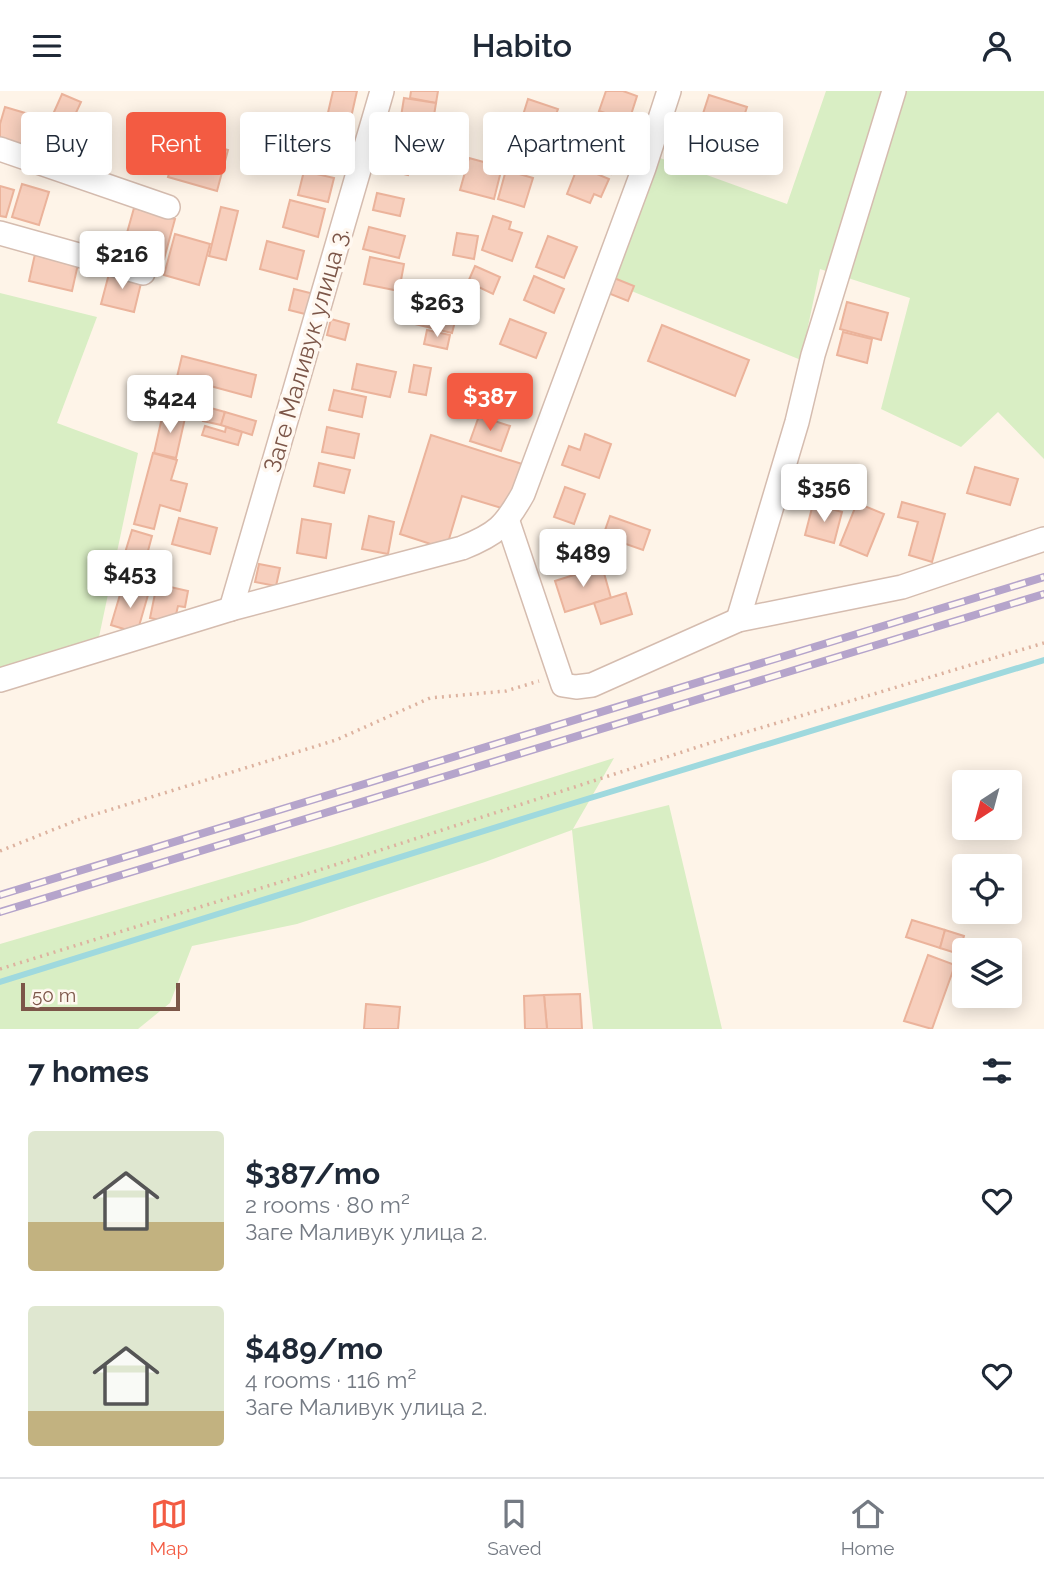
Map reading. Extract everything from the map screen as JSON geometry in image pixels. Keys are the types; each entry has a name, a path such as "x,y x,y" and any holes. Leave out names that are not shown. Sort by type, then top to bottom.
{"street":[{"name":"Заге Маливук улица 3.","path":"231,609 382,91"},
{"path":"0,680 231,609 462,548 485,539 508,521 528,481 644,168 669,91"},
{"path":"738,620 793,435 813,355 894,91"},
{"path":"0,149 168,207"},
{"path":"0,233 143,272"},
{"path":"508,521 564,685 576,687 592,685 738,620 902,587 1044,539"}],"path":[{"path":"0,969 316,871 709,743 1044,643"},
{"path":"0,851 80,819 336,740 430,698 506,691 560,674"}],"green space":[{"path":"826,91 1044,91 1044,459 998,412 961,447 881,409 910,298 820,269 801,360 602,279 641,175 650,175 650,154 664,159 664,175 707,175 787,204"},
{"path":"0,293 97,317 57,423 138,453 96,651 0,680"},
{"path":"614,758 573,829 669,805 722,1029 593,1029 572,830 485,862 297,924 192,946 170,1003 138,1029 0,1029 0,944 334,846"}],"building":[{"path":"333,91 357,91 352,112 328,112"},
{"path":"411,91 438,91 436,103 410,98"},
{"path":"606,91 623,91 637,96 632,112 599,111"},
{"path":"62,94 81,102 76,112 54,112"},
{"path":"709,95 747,107 745,112 704,112"},
{"path":"404,98 436,103 435,112 402,112"},
{"path":"528,99 558,109 557,112 524,112"},
{"path":"5,107 22,112 21,149 0,143 0,124"},
{"path":"469,158 483,162 483,175 500,175 494,199 460,190 464,175 469,175"},
{"path":"169,175 221,175 217,191"},
{"path":"303,175 334,178 328,202 298,195"},
{"path":"505,175 533,178 524,207 498,199"},
{"path":"574,175 599,175 609,179 601,197 594,194 590,203 567,194"},
{"path":"22,184 49,192 39,225 12,217"},
{"path":"0,186 14,190 6,217 0,216"},
{"path":"377,193 404,199 400,216 373,210"},
{"path":"290,200 325,209 318,237 283,227"},
{"path":"221,207 238,211 226,260 209,256"},
{"path":"134,208 175,219 164,259 123,247"},
{"path":"493,216 511,222 509,229 522,233 512,261 482,250"},
{"path":"369,227 405,236 399,258 363,249"},
{"path":"457,233 478,236 474,259 453,255"},
{"path":"175,234 210,244 199,285 164,275"},
{"path":"548,236 577,247 564,278 536,267"},
{"path":"267,241 304,251 297,279 260,269"},
{"path":"35,254 78,264 72,291 29,281"},
{"path":"370,257 404,264 399,291 364,284"},
{"path":"475,266 500,277 493,294 468,282"},
{"path":"110,270 142,279 134,312 101,304"},
{"path":"534,276 564,289 554,313 524,300"},
{"path":"614,278 634,286 628,301 608,293"},
{"path":"294,289 314,294 309,315 289,310"},
{"path":"421,301 458,310 452,333 415,324"},
{"path":"847,302 888,313 881,340 840,329"},
{"path":"331,319 349,324 345,340 327,335"},
{"path":"510,319 546,333 536,358 500,344"},
{"path":"662,325 749,360 735,396 648,361"},
{"path":"427,330 450,335 447,349 424,344"},
{"path":"843,332 872,339 867,363 837,355"},
{"path":"182,356 256,375 251,397 177,377"},
{"path":"357,364 396,372 390,397 352,389"},
{"path":"414,365 431,368 426,395 409,392"},
{"path":"334,390 366,397 362,417 329,410"},
{"path":"207,407 225,412 221,425 203,421"},
{"path":"225,412 256,421 252,435 221,425"},
{"path":"163,413 185,418 176,458 154,453"},
{"path":"479,416 510,426 501,451 470,441"},
{"path":"205,426 225,432 226,427 242,432 238,445 202,435"},
{"path":"327,427 359,434 354,458 322,452"},
{"path":"585,434 611,444 599,478 562,465 569,446 580,450"},
{"path":"431,435 522,464 508,510 462,496 446,549 400,534"},
{"path":"153,453 177,460 171,480 187,484 180,511 160,505 154,529 134,524"},
{"path":"319,463 350,470 344,493 314,486"},
{"path":"975,467 1018,479 1010,505 967,493"},
{"path":"565,487 585,494 574,524 554,517"},
{"path":"902,502 945,514 932,562 909,555 918,522 898,517"},
{"path":"857,503 884,514 867,556 840,545"},
{"path":"813,504 842,512 834,543 805,535"},
{"path":"369,516 394,522 388,554 362,549"},
{"path":"610,516 650,530 643,550 603,536"},
{"path":"179,518 217,528 210,554 172,544"},
{"path":"302,519 331,524 326,558 297,553"},
{"path":"132,530 152,536 145,562 124,556"},
{"path":"259,564 280,568 276,586 255,582"},
{"path":"602,566 611,598 565,612 555,581"},
{"path":"157,584 188,591 185,607 178,606 174,623 150,618"},
{"path":"122,588 148,595 137,633 111,625"},
{"path":"626,593 632,614 601,624 594,603"},
{"path":"912,920 945,930 940,948 906,937"},
{"path":"945,930 964,936 952,938 952,952 940,948"},
{"path":"928,955 952,964 952,973 932,1029 904,1021"},
{"path":"580,994 582,1029 547,1029 544,995"},
{"path":"544,995 547,1029 525,1029 524,996"},
{"path":"366,1004 400,1007 398,1029 364,1029"}],"waterway":[{"path":"0,982 1044,660"}],"railway":[{"path":"0,895 1044,577"},
{"path":"0,912 1044,594"}]}
